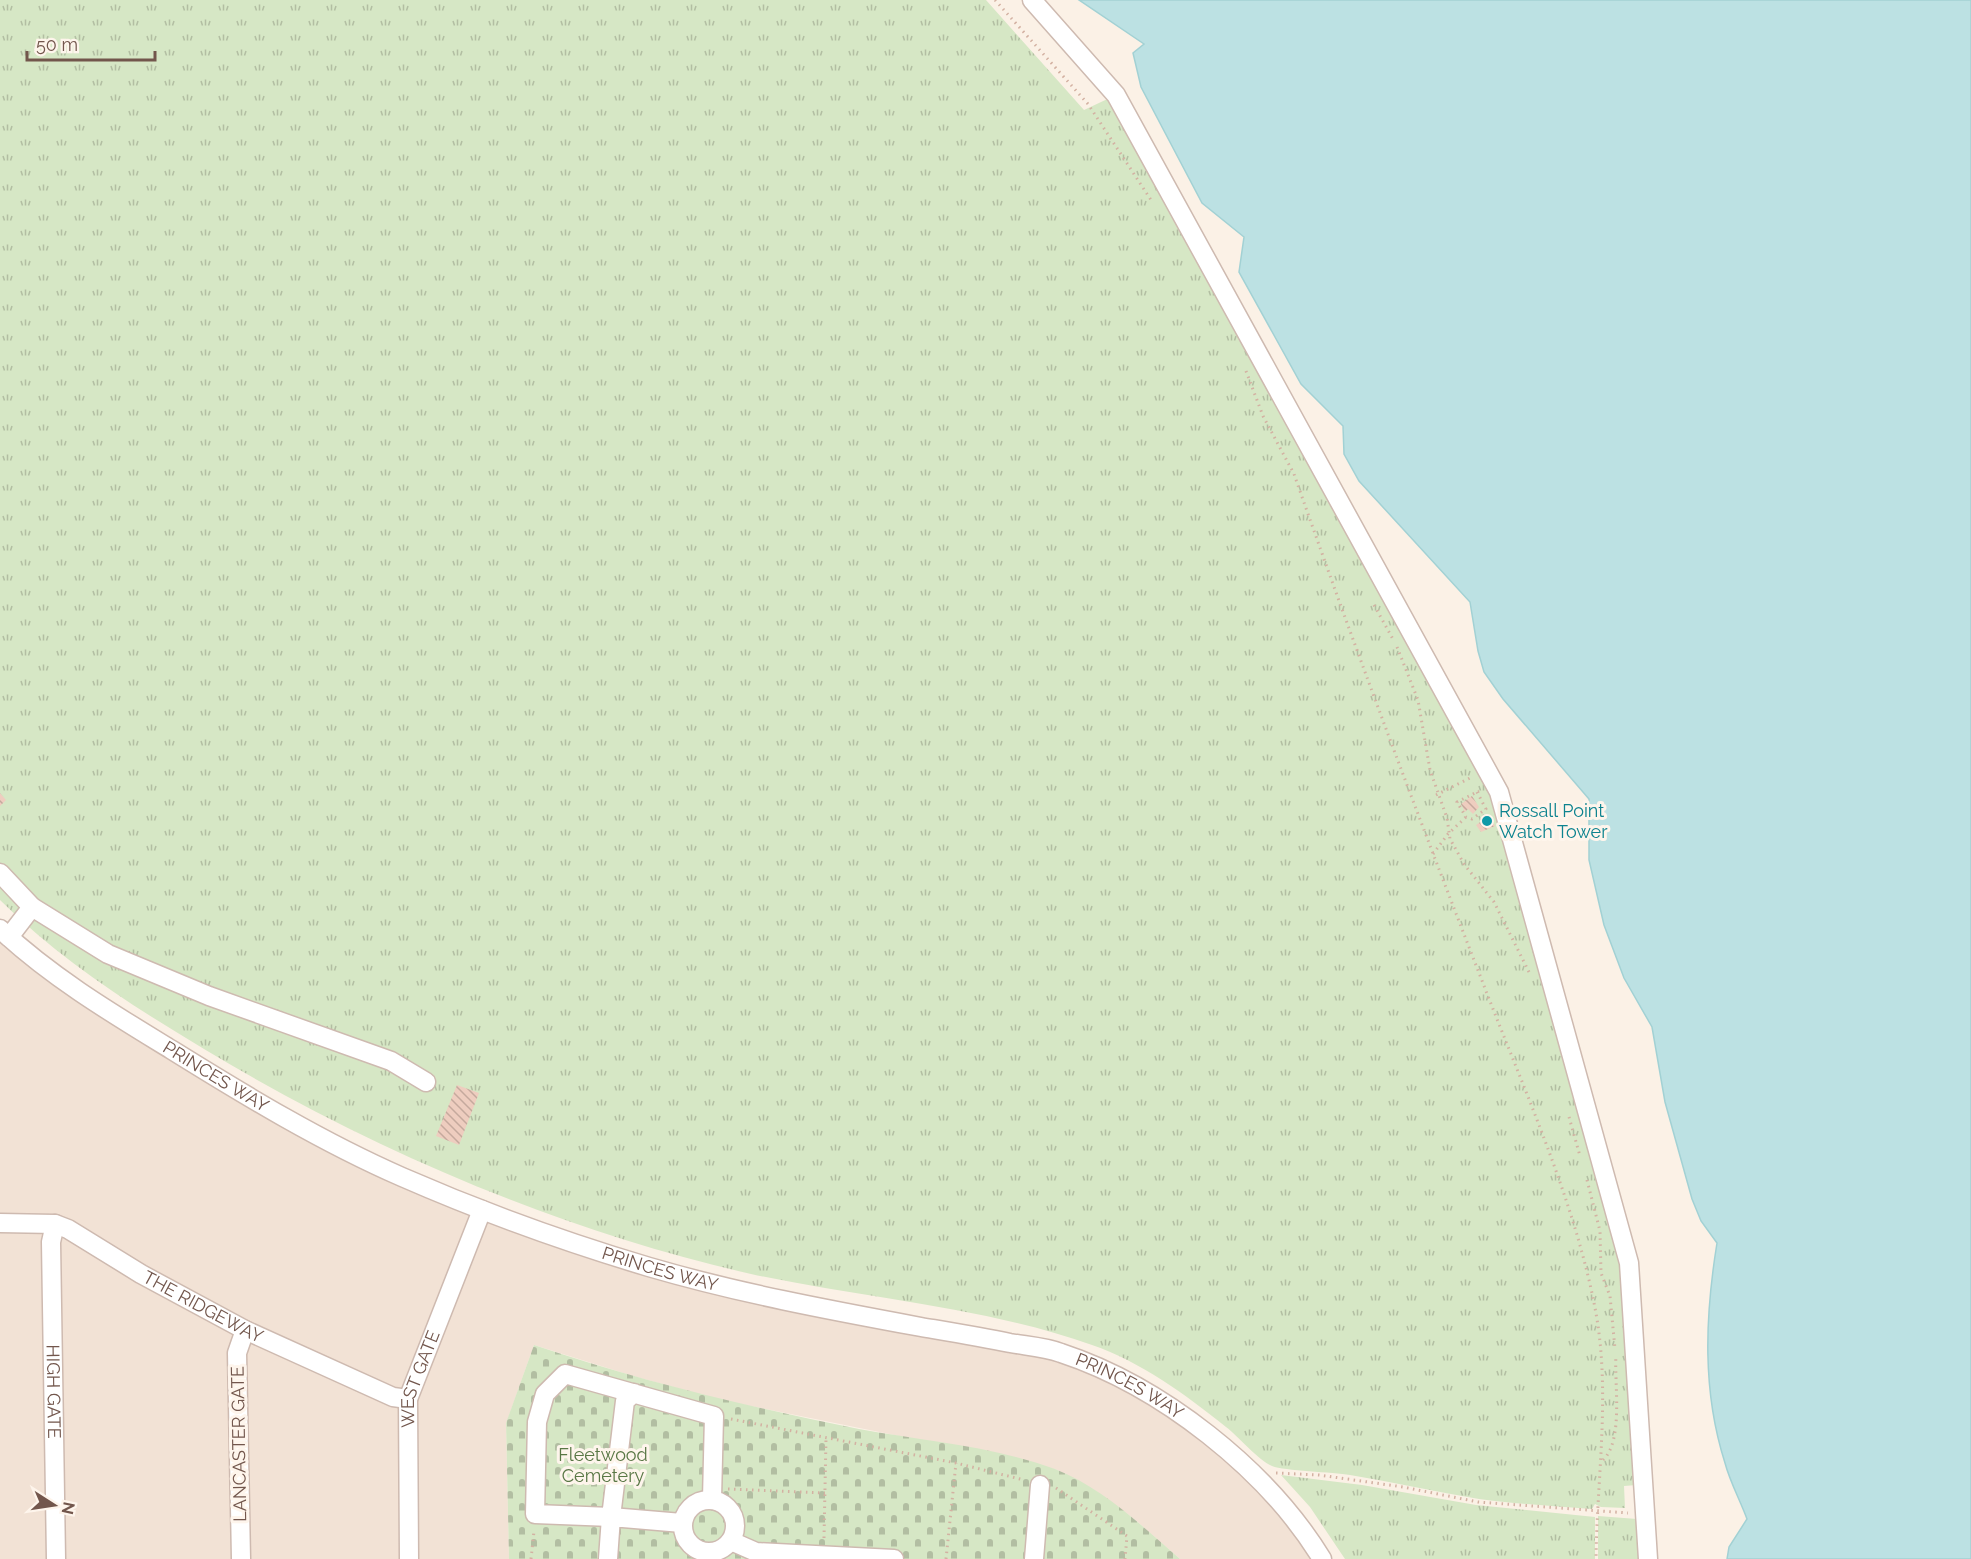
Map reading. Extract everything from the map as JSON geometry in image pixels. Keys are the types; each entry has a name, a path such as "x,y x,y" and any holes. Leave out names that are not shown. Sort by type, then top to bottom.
{"street":[{"path":"1032,0 1116,95 1498,792 1629,1263 1648,1559"},
{"path":"0,873 32,907 108,954 209,996 391,1061 426,1082"},
{"path":"4,933 32,907"},
{"name":"PRINCES WAY","path":"4,933 96,1003 260,1104 400,1176 482,1210 649,1267 725,1288 808,1306 1057,1351 1110,1371 1155,1396 1225,1451 1263,1485 1304,1531 1322,1559"},
{"name":"WEST GATE","path":"409,1559 408,1399 482,1210"},
{"name":"THE RIDGEWAY","path":"0,1223 55,1224 245,1330 393,1397 408,1399"},
{"name":"HIGH GATE","path":"55,1224 51,1242 56,1559"},
{"name":"LANCASTER GATE","path":"241,1559 237,1353 245,1330"},
{"path":"682,1523 535,1514 537,1422 545,1394 565,1374 714,1416 712,1494"},
{"path":"608,1559 625,1401 634,1393"},
{"path":"1034,1559 1040,1485"},
{"path":"712,1494 732,1512 735,1525 730,1541 722,1549 698,1554 686,1539 682,1523 686,1512 693,1504 712,1494"},
{"path":"730,1541 756,1552 894,1559"}],"path":[{"path":"995,0 1088,104 1158,210"},
{"path":"1261,394 1244,366 1263,416 1294,474 1433,854 1548,1149 1589,1282 1596,1311 1603,1460 1597,1512 1596,1559"},
{"path":"1370,596 1405,662 1418,700 1437,795 1446,818 1448,834 1464,864 1494,902 1531,978"},
{"path":"1437,795 1473,776 1482,790 1477,792 1457,802 1466,817 1472,819 1486,809 1477,792"},
{"path":"1433,854 1448,834 1466,817"},
{"path":"1568,1110 1582,1162"},
{"path":"1586,1174 1600,1231 1601,1273 1610,1296 1616,1355 1616,1424 1609,1454 1603,1460"},
{"path":"714,1416 956,1463 1058,1488 1127,1536 1125,1559"},
{"path":"824,1556 826,1438"},
{"path":"946,1559 956,1463"},
{"path":"1263,1485 1277,1471 1404,1487 1478,1502 1645,1514"},
{"path":"712,1494 825,1493"},
{"path":"531,1559 535,1514"}],"shaded area":[{"path":"0,929 9,937 342,1148 649,1267 1110,1371 1228,1455 1322,1559 1180,1559 1133,1518 1094,1490 1057,1470 990,1452 721,1400 633,1376 534,1345 506,1424 509,1559 0,1559"}],"green space":[{"path":"0,0 986,0 1084,110 1116,95 1499,792 1621,1264 1637,1485 1624,1486 1625,1508 1601,1507 1595,1504 1592,1509 1493,1501 1350,1475 1278,1468 1261,1459 1226,1427 1162,1380 1128,1360 1092,1345 1051,1332 967,1312 751,1274 609,1235 538,1210 400,1153 267,1086 123,999 47,943 23,922 0,900"},
{"name":"Fleetwood Cemetery","path":"534,1345 654,1382 777,1412 859,1429 983,1449 1031,1461 1073,1477 1106,1497 1180,1559 509,1559 506,1423"},
{"path":"1281,1475 1362,1485 1476,1505 1595,1517 1595,1559 1345,1559 1310,1507"},
{"path":"1598,1516 1637,1519 1640,1559 1598,1559"}],"water":[{"path":"1079,0 1971,0 1971,1559 1727,1559 1729,1547 1747,1519 1730,1477 1712,1409 1708,1326 1717,1243 1701,1221 1692,1199 1665,1102 1652,1027 1624,978 1604,925 1589,860 1589,799 1503,699 1484,672 1470,602 1359,481 1344,454 1343,426 1301,384 1239,272 1244,237 1202,203 1141,87 1133,53 1144,44"}],"building":[{"path":"0,793 6,800 0,806"},
{"path":"1472,796 1479,807 1473,814 1468,809 1465,812 1461,804"},
{"name":"Rossall Point Watch Tower","path":"1489,816 1495,826 1481,832 1476,825"},
{"path":"457,1085 479,1093 459,1145 436,1136"}],"place":[{"name":"Rossall Point Watch Tower","path":"1487,821"}]}
